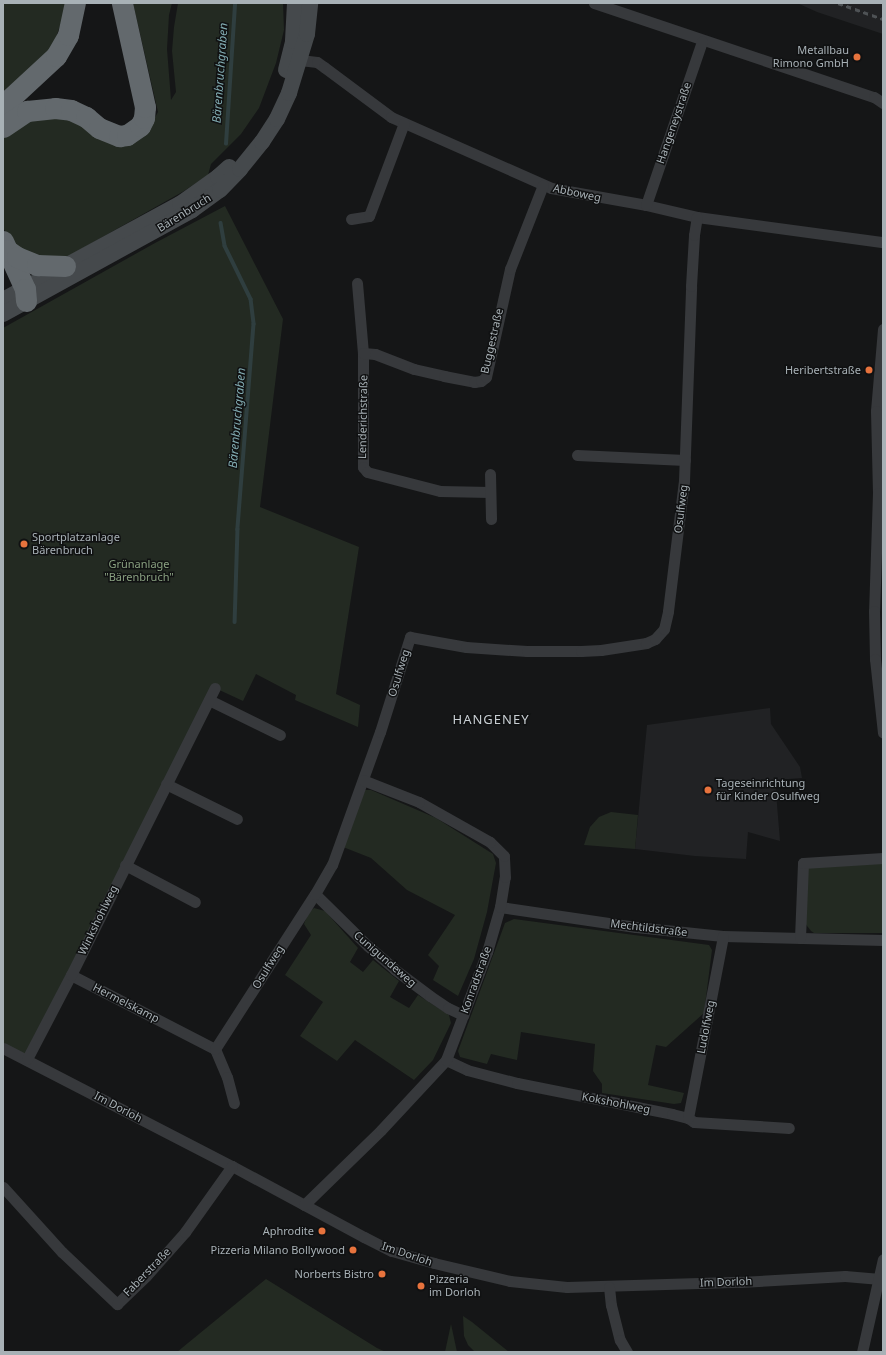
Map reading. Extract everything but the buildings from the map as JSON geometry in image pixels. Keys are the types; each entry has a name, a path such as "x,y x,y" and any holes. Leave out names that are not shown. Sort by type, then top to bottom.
{"highway":[{"path":"3,105 56,56 68,34 75,3"},
{"path":"3,127 27,111 55,108 70,110 86,117 99,128 119,136 127,135 140,126 144,118 146,107 122,3"},
{"path":"5,245 17,257 37,265 65,266"},
{"path":"5,245 17,296"},
{"path":"3,271 17,296"}],"main road":[{"name":"Bärenbruch","path":"3,314 17,296 65,266 180,204 218,177 233,162 252,140 275,101 290,59 293,41 295,3"},
{"name":"Bärenbruch","path":"17,296 192,210 220,190 240,169 262,142 277,119 300,60 308,34 310,3"}],"street":[{"path":"594,3 702,41 874,97 883,103"},
{"name":"Hangeneystraße","path":"646,205 702,41"},
{"name":"Abboweg","path":"300,60 317,62 391,117 543,185 646,205 697,217 883,242"},
{"path":"351,219 370,216 404,123"},
{"name":"Buggestraße","path":"363,353 374,354 414,369 474,382 481,381 486,376 510,269 543,185"},
{"name":"Osulfweg","path":"215,1049 315,894 337,853 363,780 410,637 466,647 555,652 601,650 646,643 660,635 664,629 668,611 685,460 691,286 694,235 697,217"},
{"name":"Lenderichstraße","path":"356,283 363,353 364,395 361,461 363,467 367,472 440,491 490,492"},
{"path":"883,329 876,411 879,610 875,659 883,733"},
{"path":"577,455 685,460"},
{"path":"490,474 491,519"},
{"name":"Winkshohlweg","path":"71,975 215,688"},
{"path":"209,700 280,735"},
{"name":"Konradstraße","path":"304,1205 381,1130 446,1060 487,952 500,908 505,864 502,853 495,846 419,802 363,780"},
{"path":"166,784 237,819"},
{"path":"800,938 803,863 883,858"},
{"path":"126,865 195,902"},
{"name":"Cunigundeweg","path":"315,894 357,936 394,968 436,1000 463,1015"},
{"name":"Mechtildstraße","path":"500,908 636,927 723,936 883,940"},
{"name":"Ludolfweg","path":"688,1118 723,936"},
{"path":"27,1059 71,975"},
{"name":"Hermelskamp","path":"71,975 215,1049"},
{"name":"Im Dorloh","path":"3,1048 27,1059 392,1251 434,1263 497,1279 531,1284 609,1287 846,1276 881,1279"},
{"path":"215,1049 227,1077 234,1103"},
{"name":"Kokshohlweg","path":"446,1060 467,1070 517,1083 688,1118 694,1122 790,1128"},
{"name":"Faberstraße","path":"3,1187 62,1252 117,1304 146,1276 185,1232 232,1166"},
{"path":"862,1352 881,1279 883,1259"},
{"path":"609,1287 611,1305 620,1340 627,1352"}],"shaded area":[{"path":"797,3 883,3 883,34 817,12"},
{"name":"Tageseinrichtung für Kinder Osulfweg","path":"770,708 771,724 800,767 802,778 775,780 780,841 748,832 746,859 695,856 635,849 647,725"}],"green space":[{"path":"3,3 68,3 52,49 3,98"},
{"path":"133,3 172,3 169,15 167,49 171,100 176,92 172,51 178,3 283,3 284,30 276,63 259,108 241,134 211,164 208,175 184,191 67,257 50,261 15,246 3,228 3,136 15,125 49,114 146,134 158,112"},
{"name":"Grünanlage \"Bärenbruch\"","path":"225,206 283,319 260,507 359,547 336,694 360,705 358,727 295,700 296,695 256,674 243,701 215,688 27,1059 3,1048 3,328 155,243"},
{"path":"365,790 371,790 436,818 493,854 496,863 487,912 474,959 458,996 433,980 439,966 428,955 455,915 407,890 371,858 343,847"},
{"path":"611,812 638,815 635,849 584,845 590,827 599,817"},
{"path":"880,862 883,865 883,933 814,933 811,931 804,922 806,869 812,866"},
{"path":"314,908 325,911 358,948 350,962 363,972 373,960 399,981 390,997 409,1008 418,995 449,1015 451,1023 433,1060 414,1080 355,1040 337,1061 300,1036 323,1002 285,975 311,935 304,924 308,913"},
{"path":"514,919 709,945 712,950 704,1013 666,1047 656,1045 648,1085 684,1093 681,1103 674,1104 602,1093 602,1084 593,1071 595,1044 521,1032 517,1060 491,1054 487,1064 460,1057 458,1051 505,923"},
{"path":"266,1279 377,1348 386,1352 177,1352"},
{"path":"463,1316 509,1352 475,1352 468,1345 464,1336"},
{"path":"451,1324 457,1352 445,1352"}],"waterway":[{"name":"Bärenbruchgraben","path":"226,144 235,3"},
{"name":"Bärenbruchgraben","path":"221,223 225,246 251,299 254,324 238,529 235,622"}],"railway":[{"path":"838,3 883,19"}],"place":[{"name":"Metallbau Rimono GmbH","path":"857,57"},
{"name":"Heribertstraße","path":"869,370"},
{"name":"Sportplatzanlage Bärenbruch","path":"24,544"},
{"name":"Tageseinrichtung für Kinder Osulfweg","path":"708,790"},
{"name":"Aphrodite","path":"322,1231"},
{"name":"Pizzeria Milano Bollywood","path":"353,1250"},
{"name":"Norberts Bistro","path":"382,1274"},
{"name":"Pizzeria im Dorloh","path":"421,1286"}],"district":[{"name":"HANGENEY","path":"491,719"}]}
